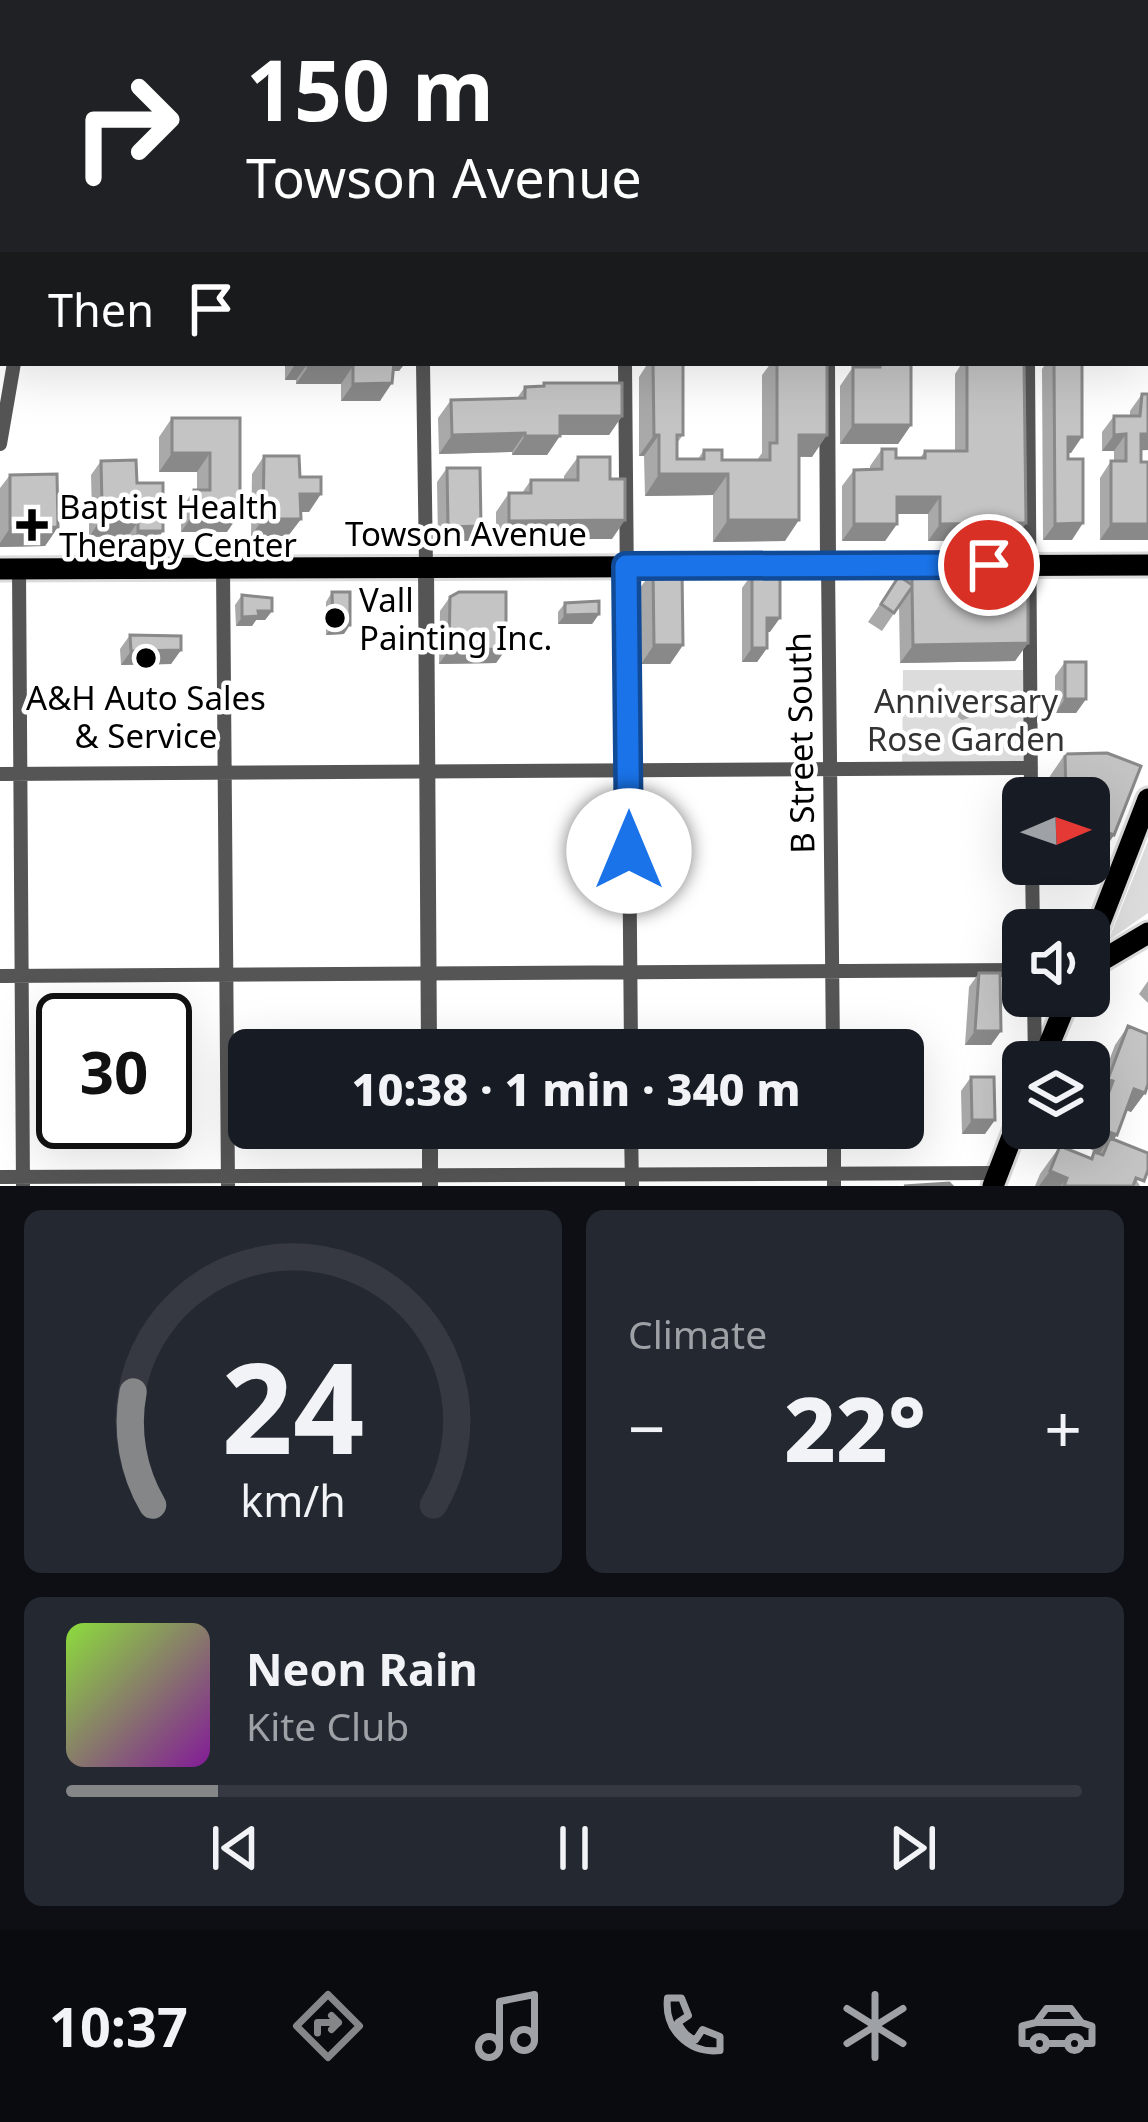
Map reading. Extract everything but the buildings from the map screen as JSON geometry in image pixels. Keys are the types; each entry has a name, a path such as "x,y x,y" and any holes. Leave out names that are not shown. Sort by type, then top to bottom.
{"main road":[{"name":"Towson Avenue","path":"9,569 1148,565"},
{"path":"1105,909 1148,799"},
{"path":"1110,956 1148,933"},
{"path":"996,1179 1007,1149"}],"street":[{"path":"0,444 9,366"},
{"path":"423,366 429,1029"},
{"path":"625,366 631,1029"},
{"name":"B Street South","path":"826,366 833,1029"},
{"path":"1028,366 1031,777"},
{"path":"223,567 228,1181"},
{"path":"9,569 20,774 23,1181"},
{"path":"0,774 1031,768"},
{"path":"0,976 1002,970"},
{"path":"430,1149 430,1181"},
{"path":"632,1149 632,1180"},
{"path":"834,1149 834,1180"},
{"path":"0,1177 23,1181 996,1179"}],"green space":[{"name":"Anniversary Rose Garden","path":"903,670 1030,670 1031,768 902,769"},
{"path":"1148,841 1148,913 1110,940"}],"place":[{"name":"Baptist Health Therapy Center","path":"32,525"},
{"name":"Vall Painting Inc.","path":"335,618"},
{"name":"A&H Auto Sales & Service","path":"146,658"}],"route":[{"path":"629,851 626,566 989,565"}]}
